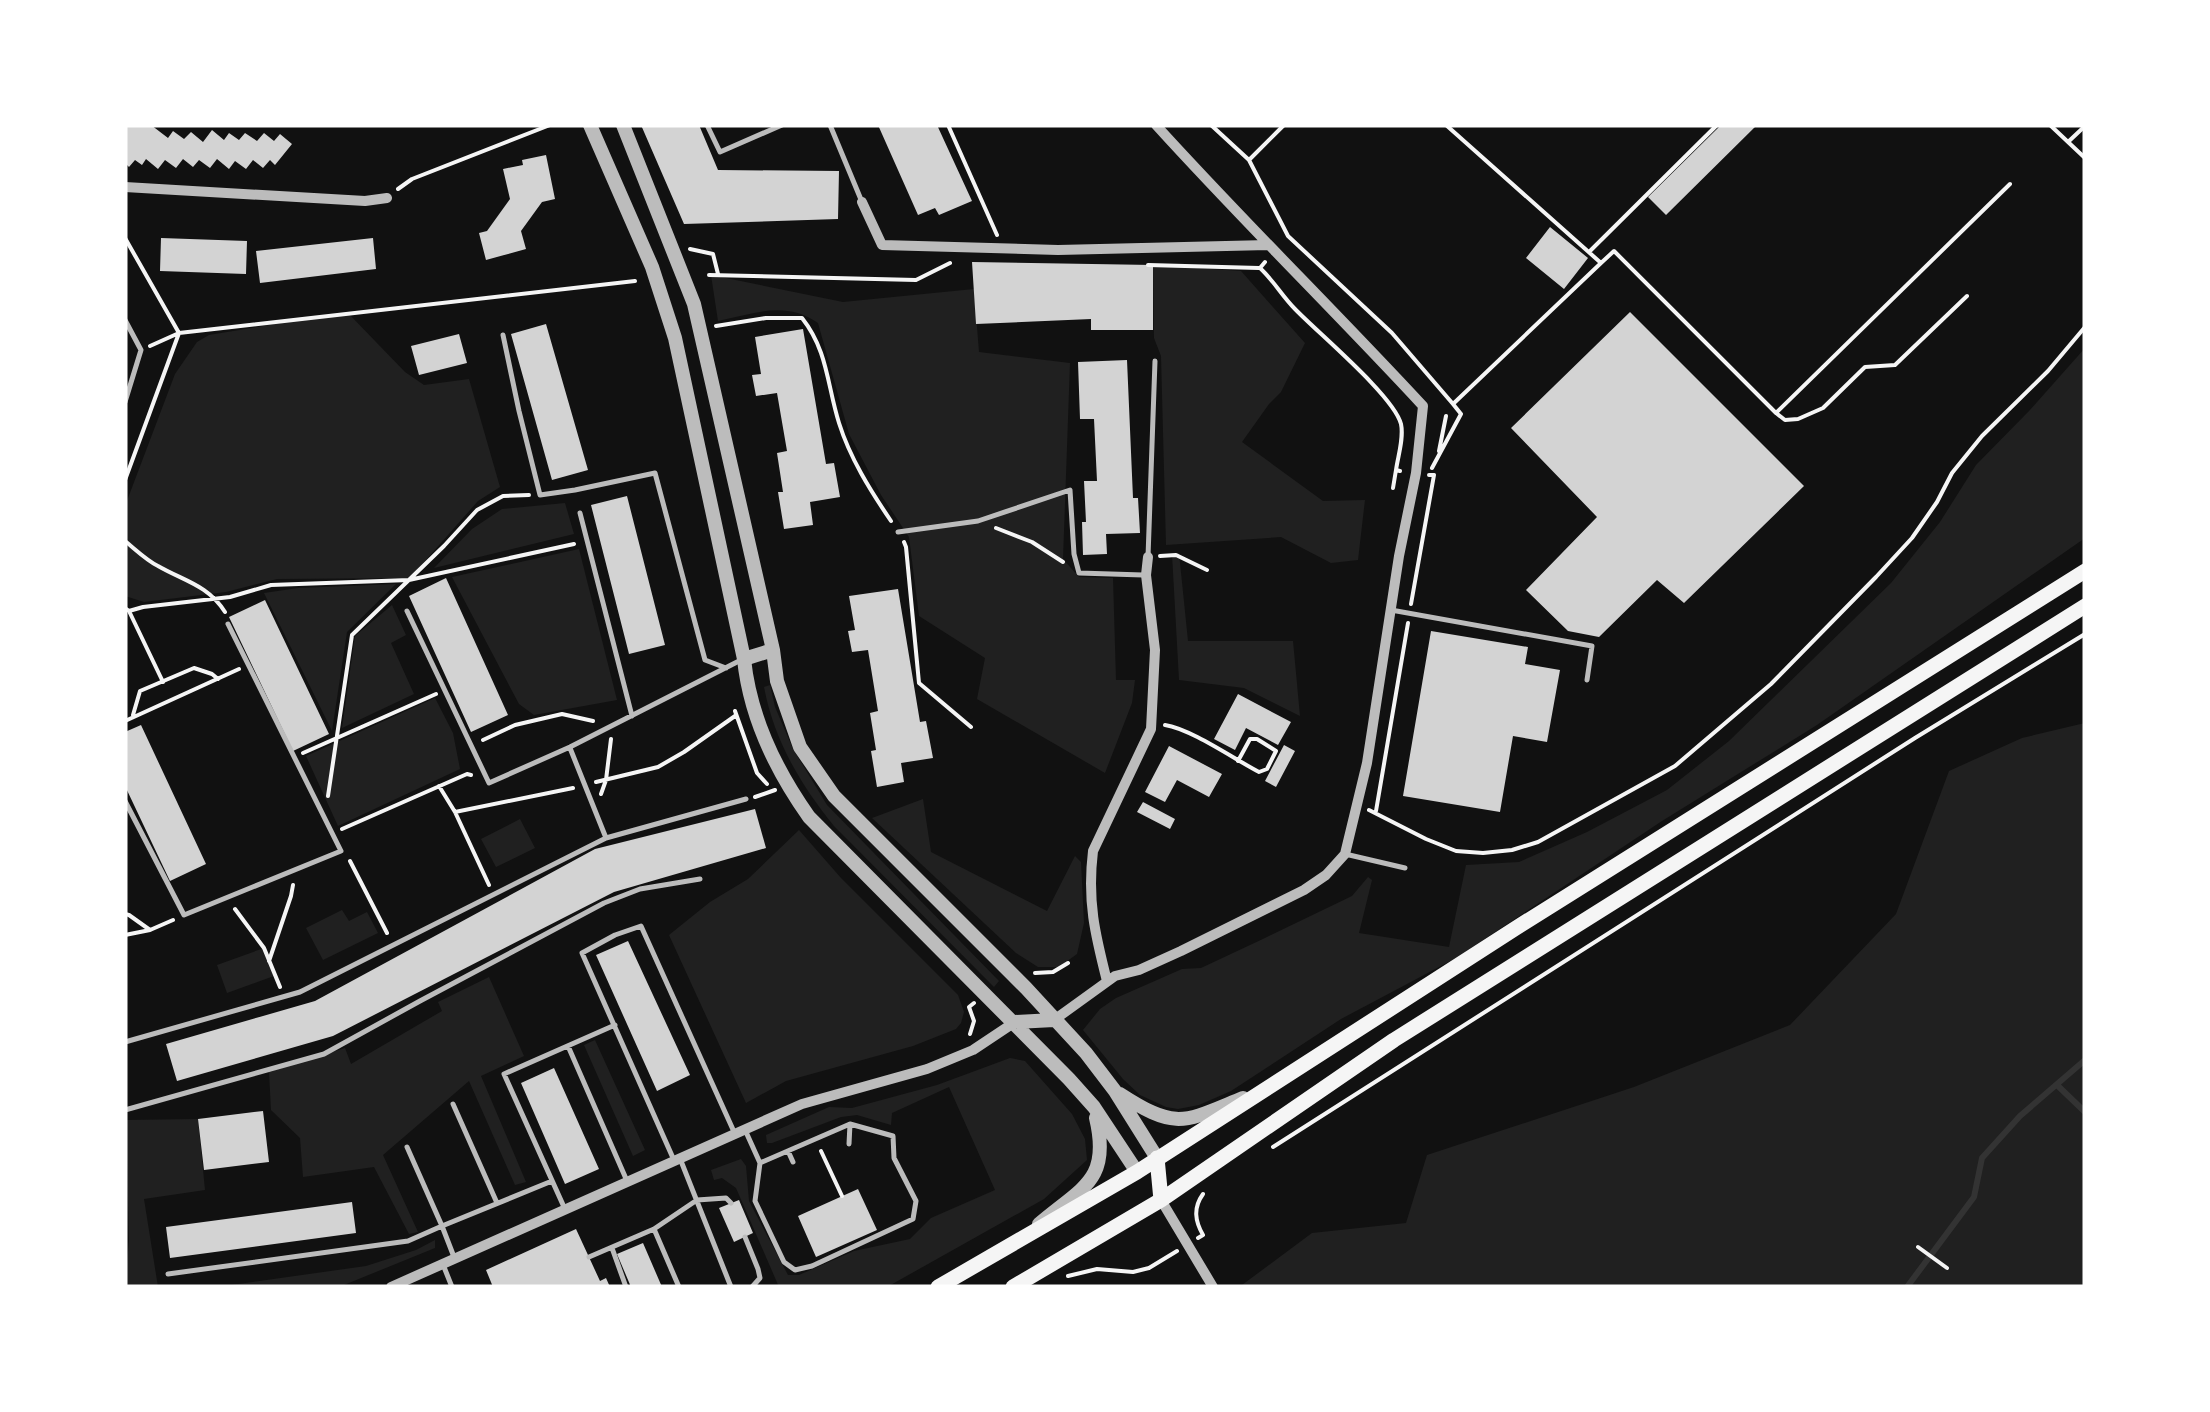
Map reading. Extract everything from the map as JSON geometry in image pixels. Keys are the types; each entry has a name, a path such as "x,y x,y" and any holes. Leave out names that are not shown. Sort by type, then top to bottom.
{"main road":[{"path":"938,1287 1136,1172 2085,570"},
{"path":"1013,1287 1161,1200 1394,1040 2085,606"},
{"path":"1157,1158 1161,1200"},
{"path":"1136,1172 1161,1200"}],"street":[{"path":"590,125 652,267 675,338 747,687 770,756 809,817 1094,1107 1136,1172"},
{"path":"623,125 694,304 777,681 800,747 834,796 1086,1053 1157,1158"},
{"path":"399,1285 802,1104 927,1069 973,1050 1014,1022 1054,1020 1116,976 1181,951 1304,890 1326,875 1345,854 1367,763 1416,473 1422,406 1156,125"},
{"path":"125,187 365,201 387,198"},
{"path":"862,202 882,245 1002,250 1271,249"},
{"path":"1107,981 1092,919 1093,851 1151,729 1155,650 1146,575 1148,557"},
{"path":"744,659 772,650"},
{"path":"1115,1091 1151,1114 1172,1119 1194,1118 1263,1090"},
{"path":"1024,1236 1094,1177 1102,1140 1094,1107"},
{"path":"1161,1200 1213,1287"}],"lane":[{"path":"707,125 720,152 782,125"},
{"path":"830,125 862,202"},
{"path":"125,320 140,350 125,402"},
{"path":"504,335 540,495 655,472 705,660 726,668"},
{"path":"1148,557 1155,361"},
{"path":"898,532 978,521 1070,490 1074,554 1080,573 1146,575"},
{"path":"580,513 632,716"},
{"path":"407,610 489,783 570,747 744,659"},
{"path":"1391,610 1592,646 1587,680"},
{"path":"125,801 184,915 340,851 228,624"},
{"path":"570,747 606,838"},
{"path":"125,1042 300,992 606,838 746,800"},
{"path":"1345,854 1406,868"},
{"path":"125,1110 324,1054 604,903 640,889 700,879"},
{"path":"731,1287 697,1200 582,953 641,926 740,1132 760,1163 755,1201 784,1262 796,1270 812,1266 913,1219 916,1201 894,1158 893,1136 850,1124 760,1163"},
{"path":"565,1209 504,1074 614,1025"},
{"path":"568,1046 628,1182"},
{"path":"453,1104 497,1203"},
{"path":"849,1144 850,1124"},
{"path":"408,1148 454,1259"},
{"path":"788,1151 793,1162"},
{"path":"168,1274 408,1241 552,1181"},
{"path":"589,1258 654,1229 697,1200 726,1198 731,1202"},
{"path":"654,1229 679,1287"},
{"path":"746,1236 760,1278 752,1287"},
{"path":"612,1248 626,1287"},
{"path":"442,1264 452,1287"}],"path":[{"path":"387,198 412,179 550,125"},
{"path":"948,125 1002,250"},
{"path":"1211,125 1249,160 1288,236 1392,334 1461,414 1438,457"},
{"path":"1249,160 1284,125"},
{"path":"1446,125 1601,263"},
{"path":"1589,253 1717,125"},
{"path":"2050,125 2085,158"},
{"path":"2068,142 2085,126"},
{"path":"1776,413 2010,184"},
{"path":"1260,268 1271,249 1288,236"},
{"path":"1453,404 1614,250 1786,420 1823,408 1865,368 1895,366 1968,296"},
{"path":"691,251 713,254 718,275"},
{"path":"709,275 916,280 959,259"},
{"path":"1147,264 1260,268 1290,305 1390,402 1400,423 1401,437 1393,488"},
{"path":"140,350 179,333 635,281"},
{"path":"713,327 766,318 802,318 814,332 828,369 837,418 849,452 906,547 919,683 971,727"},
{"path":"1357,808 1456,851 1512,850 1538,842 1675,766 1800,656 1912,538 1952,473 1982,436 2048,372 2085,327"},
{"path":"1376,813 1413,594 1408,588 1446,416"},
{"path":"1396,470 1432,475"},
{"path":"325,816 352,635 477,510 503,496 540,495"},
{"path":"978,521 1032,542 1080,573"},
{"path":"162,682 127,610 216,598 271,585 408,580 588,540"},
{"path":"125,541 152,564 216,598 228,624"},
{"path":"1176,555 1207,570"},
{"path":"1261,1154 2085,634"},
{"path":"125,720 248,665"},
{"path":"132,718 140,691 194,668 218,679"},
{"path":"294,757 444,690"},
{"path":"455,812 658,766 736,716"},
{"path":"1151,729 1168,724 1177,728 1238,761 1259,772 1267,769 1276,751 1256,738 1250,739 1238,761"},
{"path":"333,834 467,774 489,783"},
{"path":"439,786 493,895"},
{"path":"746,800 788,788"},
{"path":"340,851 346,854 394,946"},
{"path":"269,961 292,896 295,870"},
{"path":"226,898 264,948 284,995"},
{"path":"125,914 150,930"},
{"path":"125,935 150,930 184,915"},
{"path":"1009,971 1017,964 1039,974 1053,972 1068,963"},
{"path":"969,1038 974,1022 969,1007 986,993"},
{"path":"1062,1278 1097,1269 1133,1272 1149,1268 1203,1235 1196,1212 1200,1198 1212,1185"},
{"path":"1918,1248 1947,1268"}],"shaded area":[{"path":"1153,265 1241,271 1305,343 1281,392 1242,442 1323,501 1365,500 1358,560 1331,563 1281,537 1166,545 1161,356 1154,338"},
{"path":"711,275 843,302 974,289 979,352 1070,363 1063,559 1079,577 1113,578 1116,680 1135,680 1132,703 1105,773 977,699 985,658 919,616 909,537 881,495 849,434 818,323 781,310 718,321"},
{"path":"347,312 405,372 424,385 469,379 500,487 478,501 410,578 277,579 226,592 144,602 125,596 125,506 175,374 197,342 209,335"},
{"path":"2085,348 2085,538 1817,725 1662,821 1456,958 1341,1019 1231,1091 1199,1105 1166,1107 1140,1095 1083,1030 1100,1009 1116,998 1182,969 1201,968 1265,938 1352,896 1368,877 1372,880 1359,933 1449,947 1466,865 1519,862 1587,832 1667,790 1729,741 1891,583 1940,522 1976,465"},
{"path":"565,503 574,534 434,568 472,529 502,509"},
{"path":"579,549 617,700 534,715 519,704 452,577"},
{"path":"1179,553 1188,641 1293,641 1300,716 1244,688 1179,680 1172,554"},
{"path":"396,584 347,632 332,731 264,593"},
{"path":"392,605 406,635 391,643 414,694 342,728 355,636"},
{"path":"770,685 793,749 827,805 999,981 994,987 822,810 782,743 764,687"},
{"path":"435,698 453,733 460,769 338,826 306,756"},
{"path":"2085,723 2085,1287 1243,1287 1312,1233 1406,1223 1427,1155 1634,1087 1790,1025 1896,914 1949,771 2022,738"},
{"path":"923,799 931,852 1047,911 1075,856 1081,862 1084,923 1077,954 1059,967 1038,967 1016,953 872,818"},
{"path":"520,819 535,848 496,867 481,839"},
{"path":"799,830 841,878 958,995 964,1012 956,1029 913,1046 786,1081 746,1103 669,935 710,902 748,879"},
{"path":"342,910 349,921 367,912 378,933 323,960 306,928"},
{"path":"264,948 274,976 227,993 217,965"},
{"path":"489,977 524,1056 481,1076 526,1182 515,1185 469,1081 383,1155 418,1232 409,1234 374,1167 303,1177 300,1138 271,1110 269,1072 345,1048 351,1064 442,1011 438,1002"},
{"path":"595,1040 645,1150 633,1156 584,1045"},
{"path":"1010,1058 1025,1061 1072,1114 1085,1139 1087,1160 1044,1199 887,1287 779,1287 736,1188 722,1178 714,1180 711,1170 741,1159 746,1166 749,1201 788,1275 799,1275 854,1251 910,1239 931,1218 995,1190 949,1087 892,1113 891,1125 857,1115 841,1117 772,1143 767,1143 766,1135 829,1107 852,1108 937,1085"},
{"path":"198,1119 205,1190 144,1199 158,1287 125,1284 129,1241 126,1120"},
{"path":"435,1240 435,1248 339,1287 217,1287 366,1266"}],"building":[{"path":"125,125 151,125 168,138 173,131 184,139 191,132 203,142 212,130 224,140 229,133 239,140 245,133 257,141 264,133 274,141 280,134 292,144 275,165 270,160 263,168 253,160 246,169 235,161 229,169 217,159 210,168 199,160 193,167 183,159 176,168 165,160 158,169 146,159 142,165 135,160 129,167 125,163"},
{"path":"641,125 699,125 718,170 839,171 838,219 684,224"},
{"path":"878,125 937,125 972,201 939,215 935,208 918,215"},
{"path":"1721,125 1757,125 1666,215 1648,197"},
{"path":"546,155 555,199 542,202 521,231 526,249 486,260 479,233 487,231 510,199 503,169"},
{"path":"1550,227 1588,258 1564,289 1526,258"},
{"path":"161,238 247,241 246,274 160,271"},
{"path":"373,238 376,269 260,283 256,251"},
{"path":"972,262 1153,265 1153,330 1091,330 1091,319 976,324"},
{"path":"1630,312 1804,486 1684,603 1657,580 1599,637 1568,631 1526,590 1597,517 1511,428"},
{"path":"546,324 588,470 552,480 511,334"},
{"path":"803,329 826,464 834,463 840,497 810,502 813,525 784,529 777,453 787,451 777,393 756,396 752,375 761,374 755,337"},
{"path":"459,334 467,363 419,375 411,346"},
{"path":"1127,360 1133,498 1138,498 1140,533 1106,534 1107,554 1083,555 1084,481 1097,481 1094,419 1080,419 1078,362"},
{"path":"627,496 665,645 629,654 591,505"},
{"path":"446,578 508,715 471,732 409,596"},
{"path":"898,589 920,722 926,721 933,758 901,763 904,782 877,787 870,713 878,711 868,650 852,652 848,631 855,630 849,596"},
{"path":"265,600 329,734 293,751 229,617"},
{"path":"1431,631 1528,647 1525,664 1560,670 1547,742 1513,736 1500,812 1403,796"},
{"path":"1238,694 1291,722 1278,745 1246,728 1235,750 1214,739"},
{"path":"141,725 206,864 170,881 125,786 125,732"},
{"path":"1284,745 1295,751 1276,787 1265,781"},
{"path":"1169,746 1222,774 1209,797 1177,780 1165,802 1145,792"},
{"path":"1143,802 1175,819 1170,829 1137,812"},
{"path":"755,809 766,848 614,892 333,1036 177,1081 166,1044 315,1001 595,849"},
{"path":"628,941 690,1075 657,1091 596,955"},
{"path":"554,1068 599,1169 565,1184 521,1083"},
{"path":"263,1111 269,1162 204,1170 198,1119"},
{"path":"858,1189 877,1230 816,1257 798,1216"},
{"path":"739,1200 753,1233 734,1242 719,1208"},
{"path":"352,1202 356,1233 170,1258 166,1227"},
{"path":"576,1229 600,1281 606,1278 610,1287 493,1287 486,1270"},
{"path":"643,1243 662,1287 631,1287 617,1254"}],"waterway":[{"path":"1907,1287 1974,1197 1982,1158 2020,1116 2085,1060"},
{"path":"2057,1085 2085,1112"}]}
